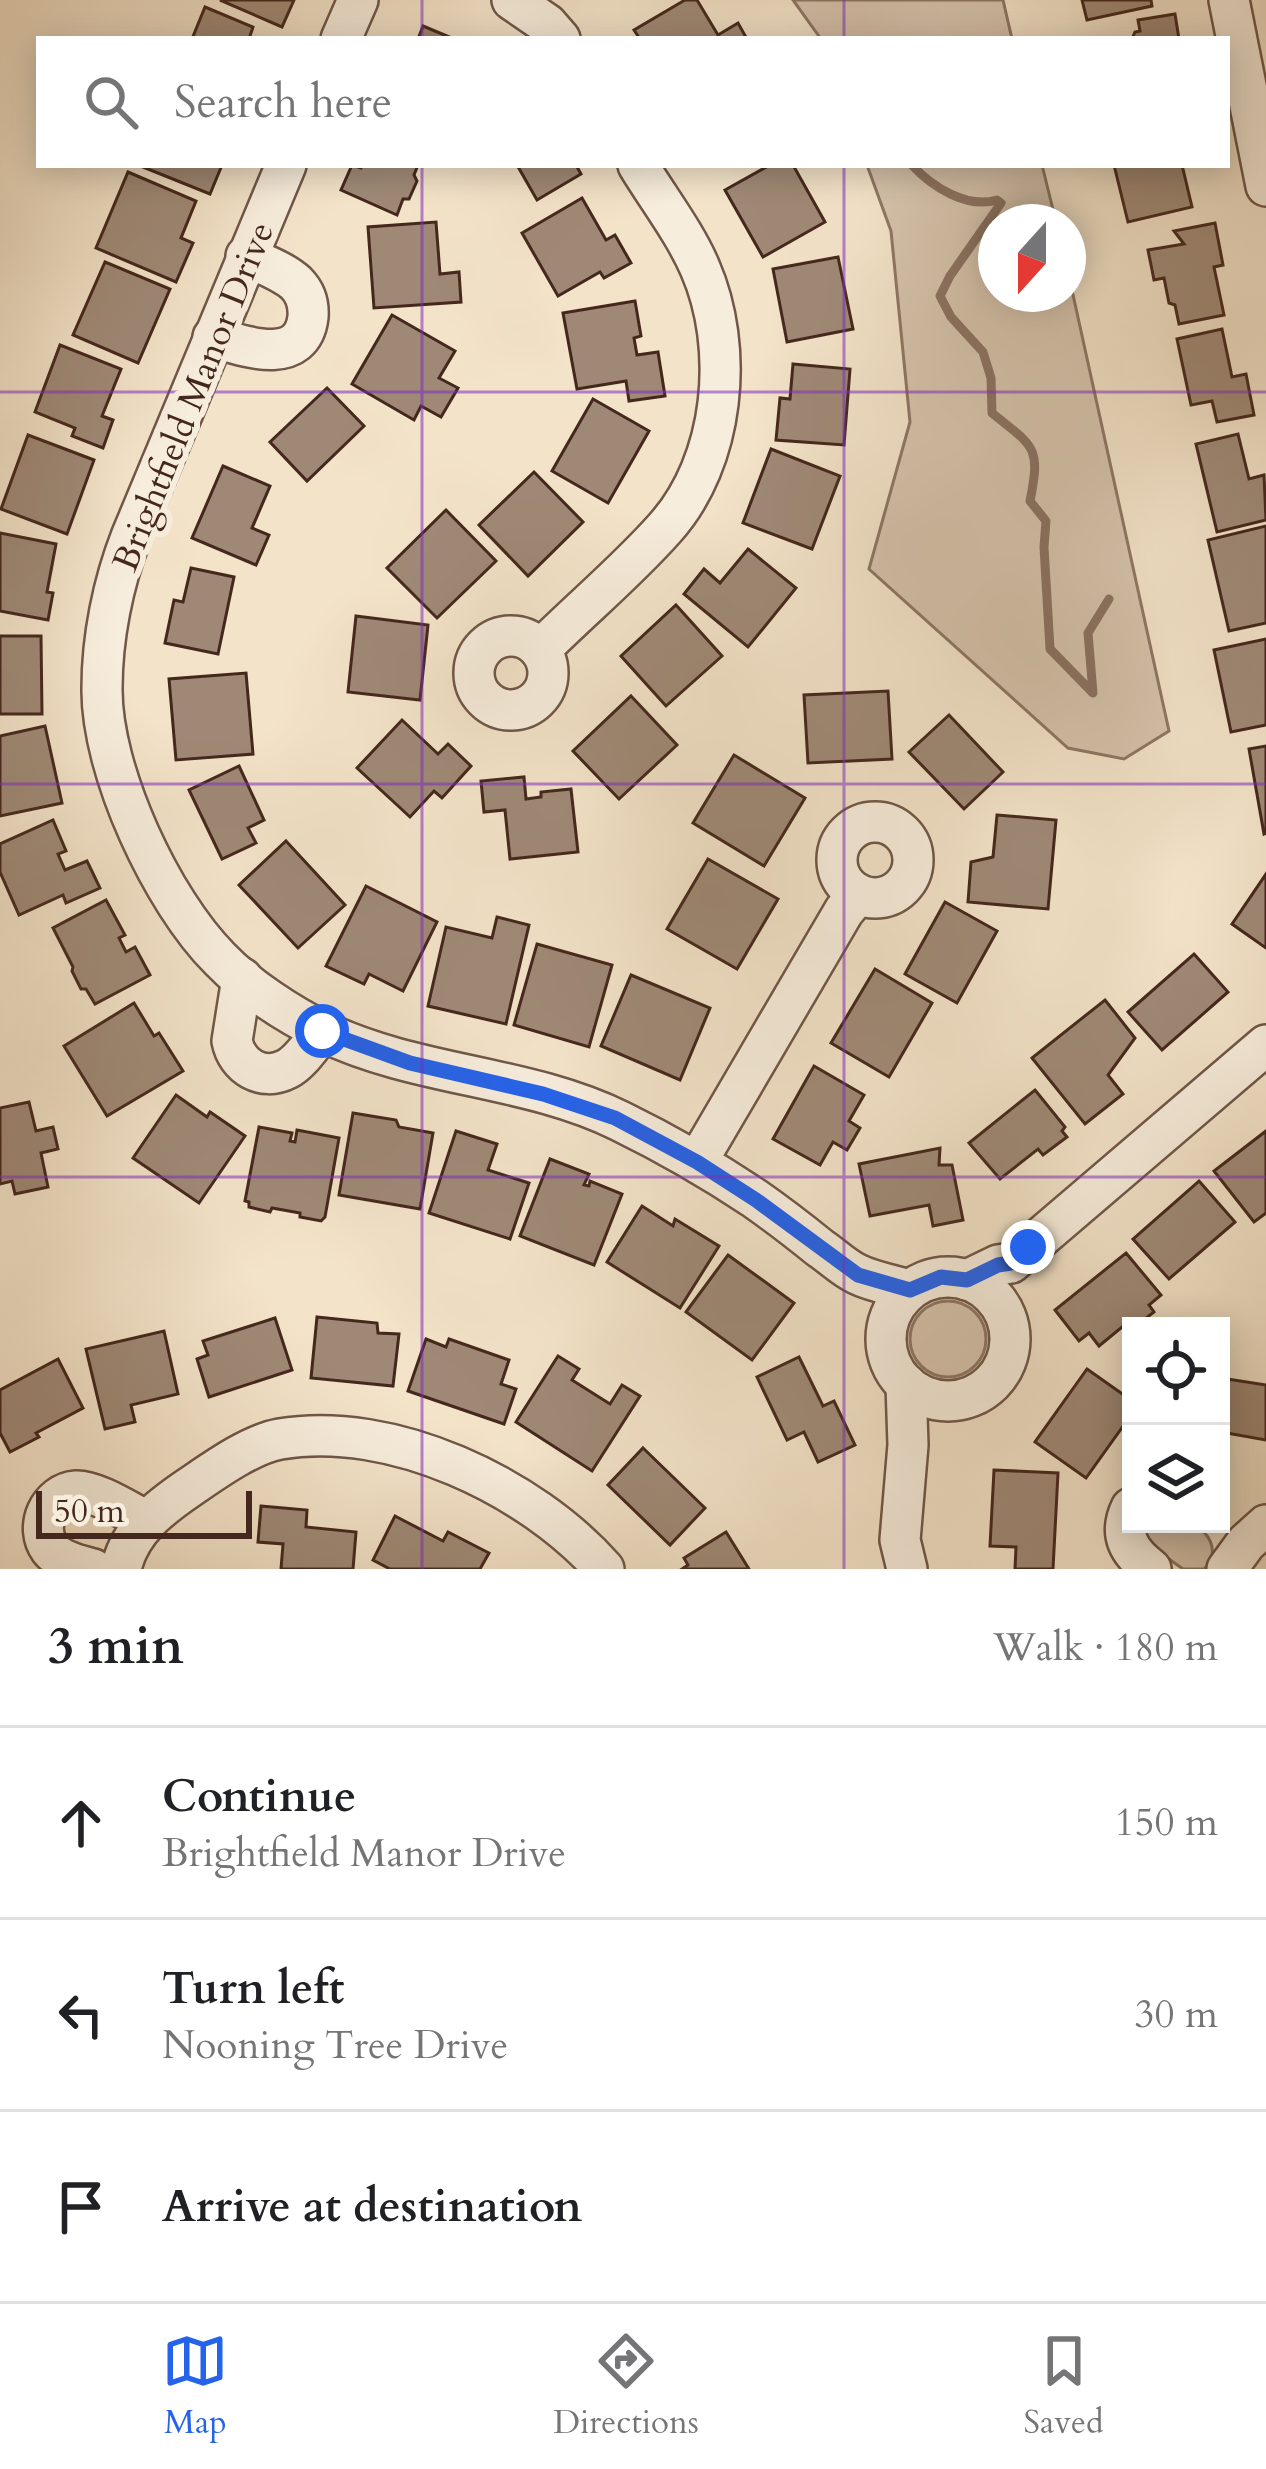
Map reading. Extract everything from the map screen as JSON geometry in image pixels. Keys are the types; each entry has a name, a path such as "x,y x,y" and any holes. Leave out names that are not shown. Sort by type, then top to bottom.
{"street":[{"path":"342,36 358,0"},
{"path":"512,0 557,36"},
{"path":"1229,0 1266,186"},
{"name":"Brightfield Manor Drive","path":"285,168 122,562 106,634 101,691 110,751 146,848 196,932 220,959 276,1003 322,1031 410,1063 531,1090 615,1118 756,1200 899,1306"},
{"path":"540,650 668,525 695,482 715,425 722,372 715,315 699,266 640,168"},
{"path":"213,337 274,350 298,339 306,326 309,312 300,287 246,256"},
{"path":"697,1162 858,894"},
{"path":"242,978 232,1041 234,1051 254,1072 291,1068 322,1031"},
{"path":"967,1280 1011,1263 1266,1045"},
{"path":"1000,1305 1011,1263"},
{"path":"941,1277 967,1280 1000,1305 1011,1338 1005,1366 993,1384 969,1397 944,1401 924,1396 900,1381 889,1361 886,1330 899,1306 941,1277"},
{"path":"906,1384 908,1444 900,1540 907,1569"},
{"path":"908,1444 944,1401"},
{"path":"121,1569 125,1548 147,1520 223,1464 277,1440 330,1437 388,1443 490,1482 540,1512 604,1569"},
{"path":"93,1569 50,1549 43,1525 54,1501 77,1491 90,1493 147,1520"},
{"path":"1125,1533 1136,1557 1151,1569"}],"shaded area":[{"path":"793,0 1003,0 1011,36 819,36"},
{"path":"868,168 1043,168 1052,204 978,204 978,312 1077,312 1169,731 1124,759 1068,748 869,569 910,422 891,231"},
{"path":"948,1301 975,1312 986,1339 975,1366 948,1377 921,1366 910,1339 921,1312"},
{"path":"1144,1533 1204,1533 1211,1542 1212,1556 1204,1569 1183,1569"}],"building":[{"path":"220,0 294,0 282,27"},
{"path":"685,0 697,0 718,35 738,23 745,36 638,36 634,30"},
{"path":"1082,0 1151,0 1152,6 1087,20"},
{"path":"205,7 253,27 250,36 193,36"},
{"path":"1175,14 1179,36 1133,36 1140,31 1138,20"},
{"path":"423,26 447,36 419,36"},
{"path":"145,168 221,168 210,194"},
{"path":"351,168 417,168 417,181 397,215 341,190"},
{"path":"519,168 578,168 581,174 537,200"},
{"path":"765,168 795,168 825,222 763,257 725,190"},
{"path":"1115,168 1183,168 1192,207 1128,222"},
{"path":"128,172 196,201 181,238 193,243 176,282 96,248"},
{"path":"582,198 606,240 615,235 631,263 604,278 600,272 558,296 522,233"},
{"path":"436,222 440,274 459,272 461,302 374,308 368,227"},
{"path":"1215,223 1223,265 1214,267 1224,315 1179,324 1164,278 1154,280 1148,250 1184,244 1174,231"},
{"path":"838,257 853,329 787,342 773,269"},
{"path":"105,262 170,289 138,363 73,335"},
{"path":"635,301 641,336 634,338 637,355 658,352 665,396 629,401 626,381 577,389 563,313"},
{"path":"392,315 455,351 439,378 458,388 441,417 421,406 414,420 352,384"},
{"path":"1222,329 1232,377 1246,374 1254,415 1217,422 1212,401 1191,405 1177,339"},
{"path":"60,345 121,369 102,416 113,420 103,448 72,436 75,428 35,412"},
{"path":"793,364 850,369 844,445 776,440 780,398 790,399"},
{"path":"327,388 364,426 307,481 270,442"},
{"path":"593,399 649,431 608,503 552,471"},
{"path":"1238,434 1249,479 1264,475 1266,520 1217,532 1196,444"},
{"path":"28,435 94,460 67,534 1,509"},
{"path":"771,449 840,476 812,549 743,523"},
{"path":"223,466 270,486 252,528 269,535 256,565 192,538"},
{"path":"534,472 583,522 528,576 479,525"},
{"path":"446,510 496,561 437,618 387,568"},
{"path":"1266,526 1266,623 1229,631 1208,540"},
{"path":"0,533 56,544 47,592 53,593 48,620 0,611"},
{"path":"748,549 796,588 748,647 684,594 704,569 720,583"},
{"path":"191,568 234,577 218,654 165,643 174,600 183,602"},
{"path":"676,605 722,656 666,706 621,656"},
{"path":"356,616 428,625 420,700 348,692"},
{"path":"0,636 41,636 42,714 0,714"},
{"path":"1266,639 1266,725 1231,732 1214,650"},
{"path":"246,673 253,754 176,760 169,679"},
{"path":"888,691 892,759 808,763 804,695"},
{"path":"631,696 677,745 619,799 573,751"},
{"path":"949,715 1003,772 964,809 909,752"},
{"path":"402,720 438,754 448,744 471,766 442,798 434,791 410,817 357,768"},
{"path":"45,726 62,803 0,816 0,736"},
{"path":"1266,746 1266,833 1264,834 1249,749"},
{"path":"734,755 805,798 764,866 693,823"},
{"path":"239,766 264,820 248,828 256,843 222,859 189,790"},
{"path":"524,777 526,799 571,789 578,852 510,859 505,810 484,812 481,781"},
{"path":"997,815 1056,820 1048,909 968,902 971,862 993,857"},
{"path":"53,820 66,851 58,854 65,870 87,861 100,888 66,903 63,895 19,915 0,872 0,844"},
{"path":"286,841 345,905 298,948 239,885"},
{"path":"708,859 778,899 737,969 667,929"},
{"path":"1266,874 1266,948 1232,924"},
{"path":"366,886 437,922 403,991 369,974 364,984 326,966"},
{"path":"106,900 125,935 119,938 126,952 135,947 150,975 95,1004 86,989 81,989 53,928"},
{"path":"945,902 997,931 957,1003 905,974"},
{"path":"497,917 529,925 506,1024 428,1006 446,927 492,938"},
{"path":"537,944 612,965 589,1047 514,1025"},
{"path":"1194,954 1228,992 1162,1050 1128,1012"},
{"path":"875,969 932,1003 889,1077 831,1043"},
{"path":"631,975 710,1008 680,1080 601,1046"},
{"path":"1105,1000 1135,1038 1108,1075 1123,1094 1085,1124 1032,1058"},
{"path":"134,1003 183,1071 107,1116 64,1046"},
{"path":"814,1066 864,1095 849,1121 860,1128 847,1150 833,1142 820,1165 773,1139"},
{"path":"1035,1090 1065,1127 1062,1131 1067,1137 1043,1155 1038,1149 1000,1179 969,1143"},
{"path":"176,1095 245,1136 199,1203 133,1158"},
{"path":"29,1102 36,1131 53,1127 58,1149 41,1153 48,1187 15,1194 12,1181 0,1184 0,1108"},
{"path":"353,1113 396,1120 399,1127 433,1133 420,1209 339,1195"},
{"path":"259,1127 292,1133 290,1141 295,1142 297,1130 339,1138 321,1221 300,1217 300,1213 249,1207 245,1201"},
{"path":"456,1131 497,1144 488,1170 529,1183 510,1239 429,1213"},
{"path":"1266,1131 1266,1213 1254,1222 1214,1171"},
{"path":"940,1148 939,1165 952,1165 963,1220 933,1226 929,1205 870,1216 859,1164"},
{"path":"550,1159 589,1174 584,1185 589,1186 590,1181 622,1194 594,1265 520,1236"},
{"path":"1199,1181 1235,1222 1169,1279 1133,1239"},
{"path":"642,1206 673,1226 675,1219 719,1246 680,1308 607,1262"},
{"path":"1126,1253 1161,1295 1149,1305 1154,1312 1148,1317 1122,1317 1122,1327 1099,1346 1089,1333 1079,1341 1055,1310"},
{"path":"728,1255 794,1303 752,1360 686,1312"},
{"path":"317,1317 377,1323 378,1333 399,1334 393,1386 311,1378"},
{"path":"275,1318 292,1370 209,1397 197,1359 208,1355 203,1341"},
{"path":"164,1331 178,1394 131,1405 135,1422 105,1429 86,1349"},
{"path":"426,1339 446,1347 449,1339 509,1360 501,1384 516,1389 504,1424 408,1391"},
{"path":"558,1356 579,1369 572,1380 610,1404 622,1385 640,1396 592,1471 516,1422"},
{"path":"799,1357 823,1406 834,1401 855,1445 818,1462 804,1432 787,1440 757,1377"},
{"path":"58,1359 83,1408 10,1452 0,1433 0,1390"},
{"path":"1087,1369 1122,1394 1122,1428 1086,1478 1035,1442"},
{"path":"1230,1379 1266,1385 1266,1440 1230,1434"},
{"path":"643,1448 705,1508 670,1545 608,1485"},
{"path":"994,1470 1058,1473 1053,1569 1015,1569 1016,1547 990,1546"},
{"path":"261,1506 307,1510 306,1527 356,1532 353,1569 281,1569 283,1544 258,1542"},
{"path":"395,1516 443,1541 448,1532 489,1553 480,1569 390,1569 373,1560"},
{"path":"726,1532 749,1569 682,1569 688,1565 684,1558"}],"waterway":[{"path":"915,168 962,199 1001,203 940,296 951,317 983,352 991,378 992,413 1031,449 1035,469 1030,501 1046,521 1050,649 1093,693 1088,633 1109,599"}],"route":[{"path":"322,1031 410,1063 543,1094 615,1118 756,1200 858,1275 910,1290 941,1277 967,1280 1011,1263 1028,1247"}]}
